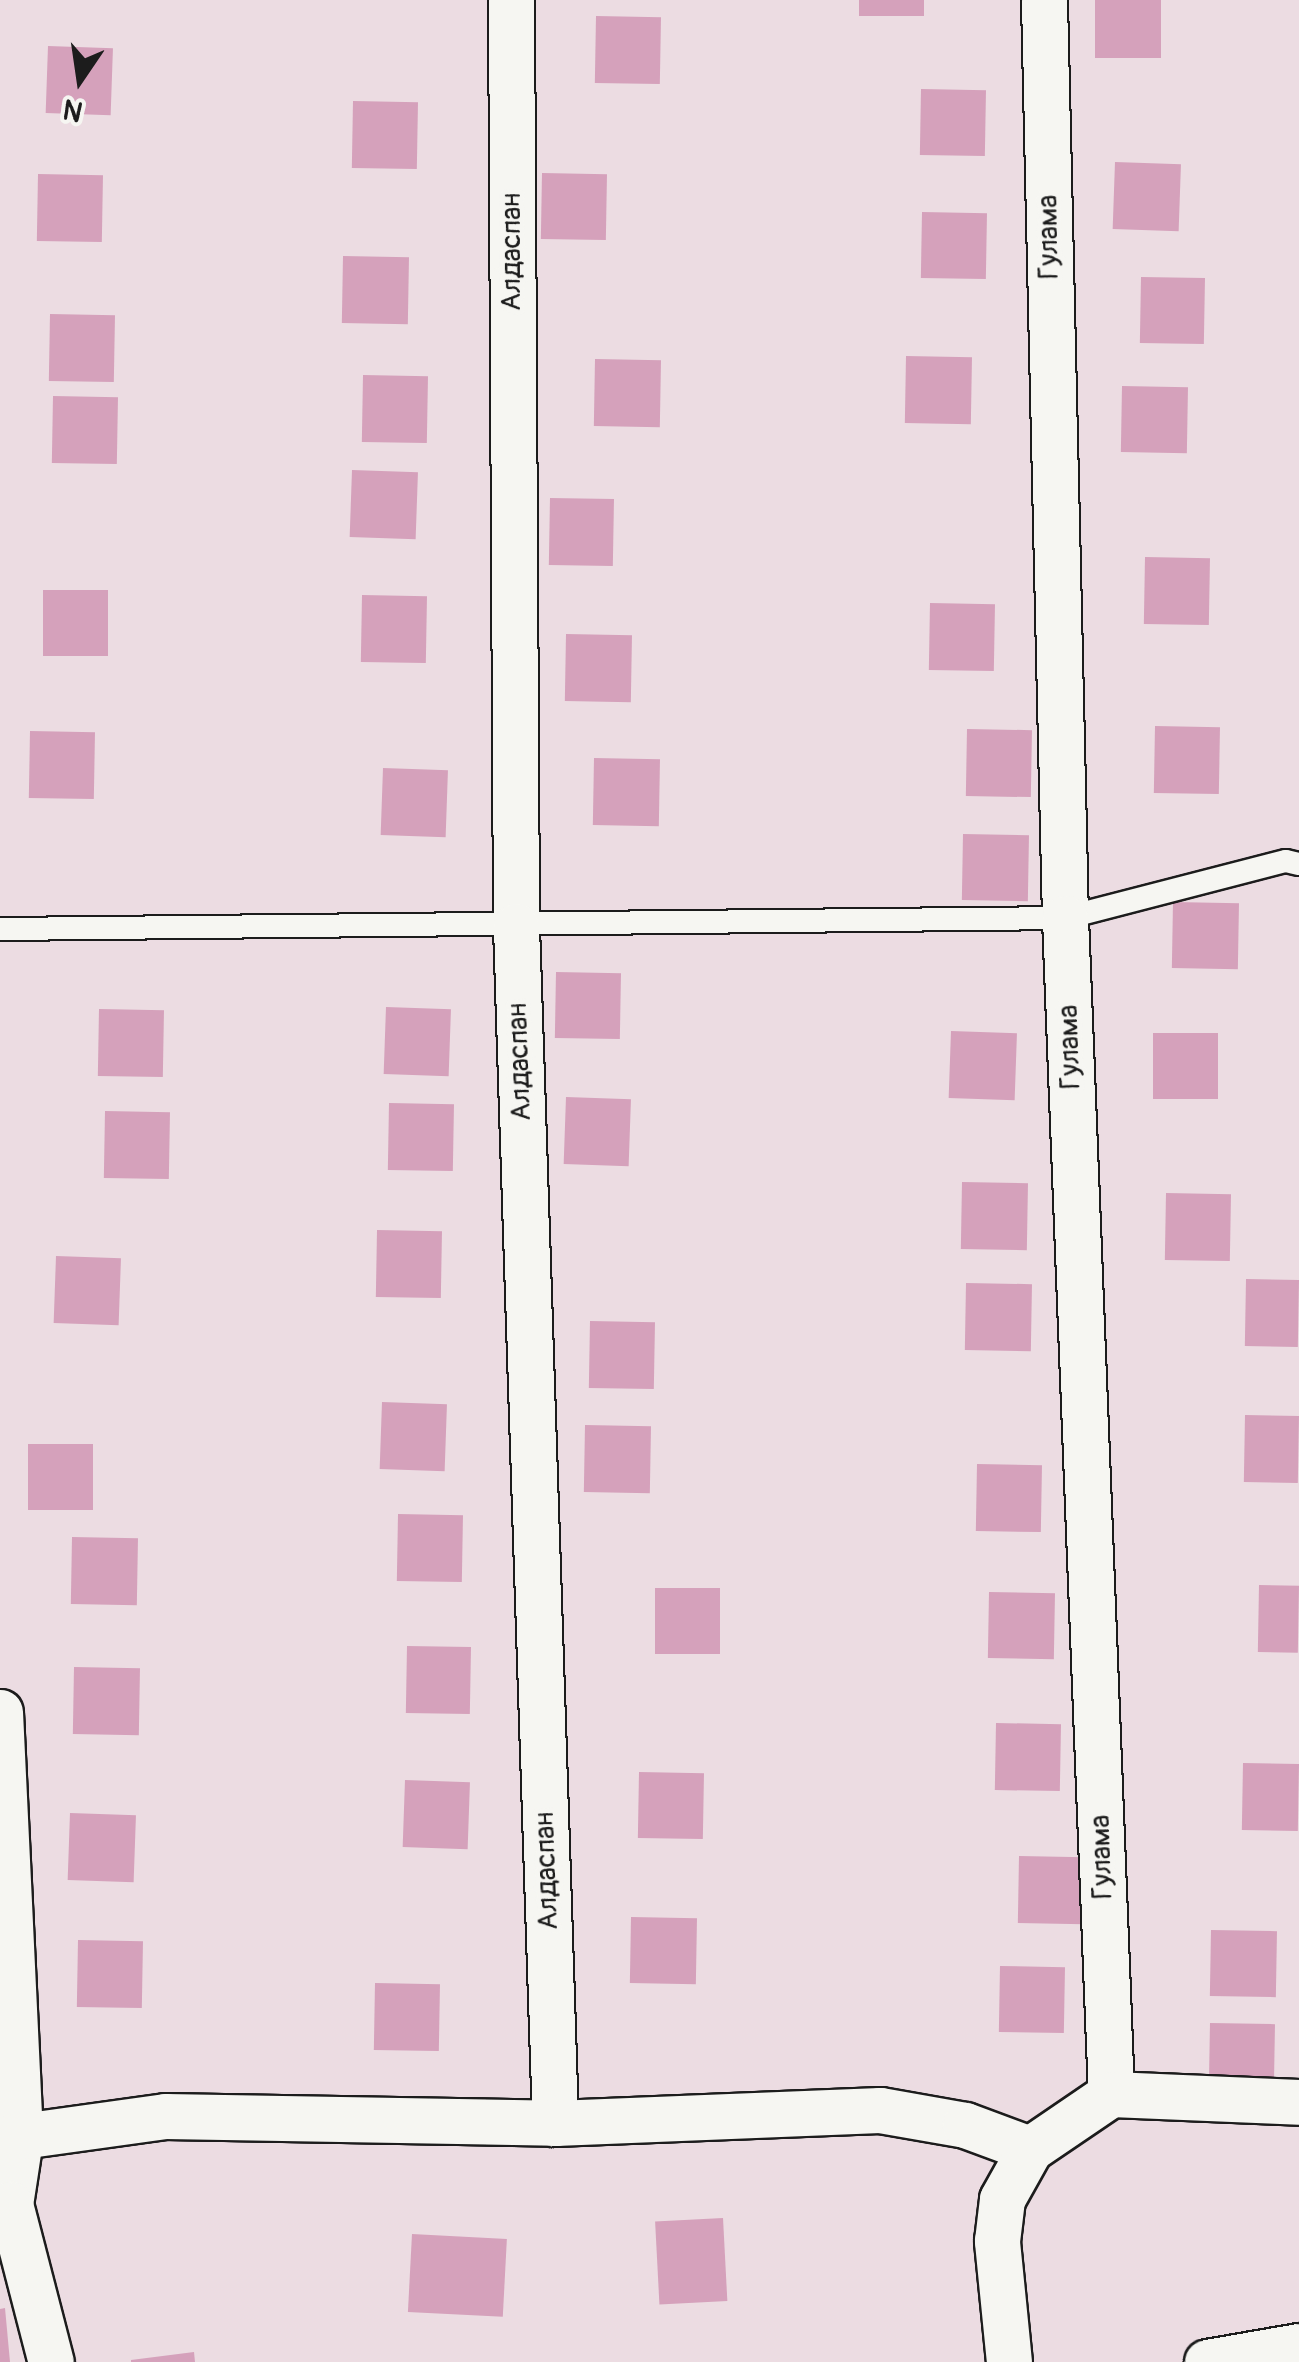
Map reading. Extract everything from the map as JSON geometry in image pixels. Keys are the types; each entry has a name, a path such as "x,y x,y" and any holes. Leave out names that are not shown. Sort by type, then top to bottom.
{"street":[{"name":"Алдаспан","path":"511,0 516,926 555,2123"},
{"name":"Гулама","path":"1044,0 1066,918 1111,2094"},
{"path":"0,1712 10,2204 51,2362"},
{"path":"1009,2362 997,2242 1002,2198 1030,2148 1111,2094 1299,2102"},
{"path":"10,2139 166,2116 555,2123 880,2110 965,2125 1030,2148"},
{"path":"1207,2362 1299,2346"}],"lane":[{"path":"0,929 1066,918 1286,861 1299,864"}],"building":[{"path":"859,0 924,0 924,16 859,16"},
{"path":"1095,0 1161,0 1161,58 1095,58"},
{"path":"596,16 661,17 660,84 595,83"},
{"path":"48,46 113,48 111,115 46,113"},
{"path":"921,89 986,90 985,156 920,155"},
{"path":"353,101 418,102 417,169 352,168"},
{"path":"1115,162 1181,164 1179,231 1113,229"},
{"path":"542,173 607,174 606,240 541,239"},
{"path":"38,174 103,175 102,242 37,241"},
{"path":"922,212 987,213 986,279 921,278"},
{"path":"343,256 409,257 408,324 342,323"},
{"path":"1141,277 1205,278 1204,344 1140,343"},
{"path":"50,314 115,315 114,382 49,381"},
{"path":"906,356 972,357 971,424 905,423"},
{"path":"595,359 661,360 660,427 594,426"},
{"path":"363,375 428,376 427,443 362,442"},
{"path":"1122,386 1188,387 1187,453 1121,452"},
{"path":"53,396 118,397 117,464 52,463"},
{"path":"352,470 418,472 416,539 350,537"},
{"path":"550,498 614,499 613,566 549,565"},
{"path":"1145,557 1210,558 1209,625 1144,624"},
{"path":"43,590 108,590 108,656 43,656"},
{"path":"362,595 427,596 426,663 361,662"},
{"path":"930,603 995,604 994,671 929,670"},
{"path":"566,634 632,635 631,702 565,701"},
{"path":"1155,726 1220,727 1219,794 1154,793"},
{"path":"967,729 1032,730 1031,797 966,796"},
{"path":"30,731 95,732 94,799 29,798"},
{"path":"594,758 660,759 659,826 593,825"},
{"path":"383,768 448,770 446,837 381,835"},
{"path":"963,834 1029,835 1028,901 962,900"},
{"path":"1173,902 1239,903 1238,969 1172,968"},
{"path":"556,972 621,973 620,1039 555,1038"},
{"path":"386,1007 451,1009 449,1076 384,1074"},
{"path":"99,1009 164,1010 163,1077 98,1076"},
{"path":"951,1031 1017,1033 1015,1100 949,1098"},
{"path":"1153,1033 1218,1033 1218,1099 1153,1099"},
{"path":"566,1097 631,1099 629,1166 564,1164"},
{"path":"389,1103 454,1104 453,1171 388,1170"},
{"path":"105,1111 170,1112 169,1179 104,1178"},
{"path":"962,1182 1028,1183 1027,1250 961,1249"},
{"path":"1166,1193 1231,1194 1230,1261 1165,1260"},
{"path":"377,1230 442,1231 441,1298 376,1297"},
{"path":"56,1256 121,1258 119,1325 54,1323"},
{"path":"1246,1279 1299,1280 1298,1347 1245,1346"},
{"path":"966,1283 1032,1284 1031,1351 965,1350"},
{"path":"590,1321 655,1322 654,1389 589,1388"},
{"path":"382,1402 447,1404 445,1471 380,1469"},
{"path":"1245,1415 1299,1416 1298,1483 1244,1482"},
{"path":"585,1425 651,1426 650,1493 584,1492"},
{"path":"28,1444 93,1444 93,1510 28,1510"},
{"path":"977,1464 1042,1465 1041,1532 976,1531"},
{"path":"398,1514 463,1515 462,1582 397,1581"},
{"path":"72,1537 138,1538 137,1605 71,1604"},
{"path":"1259,1585 1299,1586 1298,1653 1258,1652"},
{"path":"655,1588 720,1588 720,1654 655,1654"},
{"path":"989,1592 1055,1593 1054,1659 988,1658"},
{"path":"407,1646 471,1647 470,1714 406,1713"},
{"path":"74,1667 140,1668 139,1735 73,1734"},
{"path":"996,1723 1061,1724 1060,1791 995,1790"},
{"path":"1243,1763 1299,1764 1298,1831 1242,1830"},
{"path":"639,1772 704,1773 703,1839 638,1838"},
{"path":"405,1780 470,1782 468,1849 403,1847"},
{"path":"70,1813 136,1815 134,1882 68,1880"},
{"path":"1019,1856 1085,1857 1084,1924 1018,1923"},
{"path":"631,1917 697,1918 696,1984 630,1983"},
{"path":"1211,1930 1277,1931 1276,1997 1210,1996"},
{"path":"78,1940 143,1941 142,2008 77,2007"},
{"path":"1000,1966 1065,1967 1064,2033 999,2032"},
{"path":"375,1983 440,1984 439,2051 374,2050"},
{"path":"1210,2023 1275,2024 1274,2090 1209,2089"},
{"path":"723,2218 727,2301 659,2304 655,2222"},
{"path":"412,2234 507,2239 503,2317 408,2312"},
{"path":"5,2308 10,2362 0,2362 0,2309"},
{"path":"194,2352 195,2362 131,2362 131,2360"}]}
